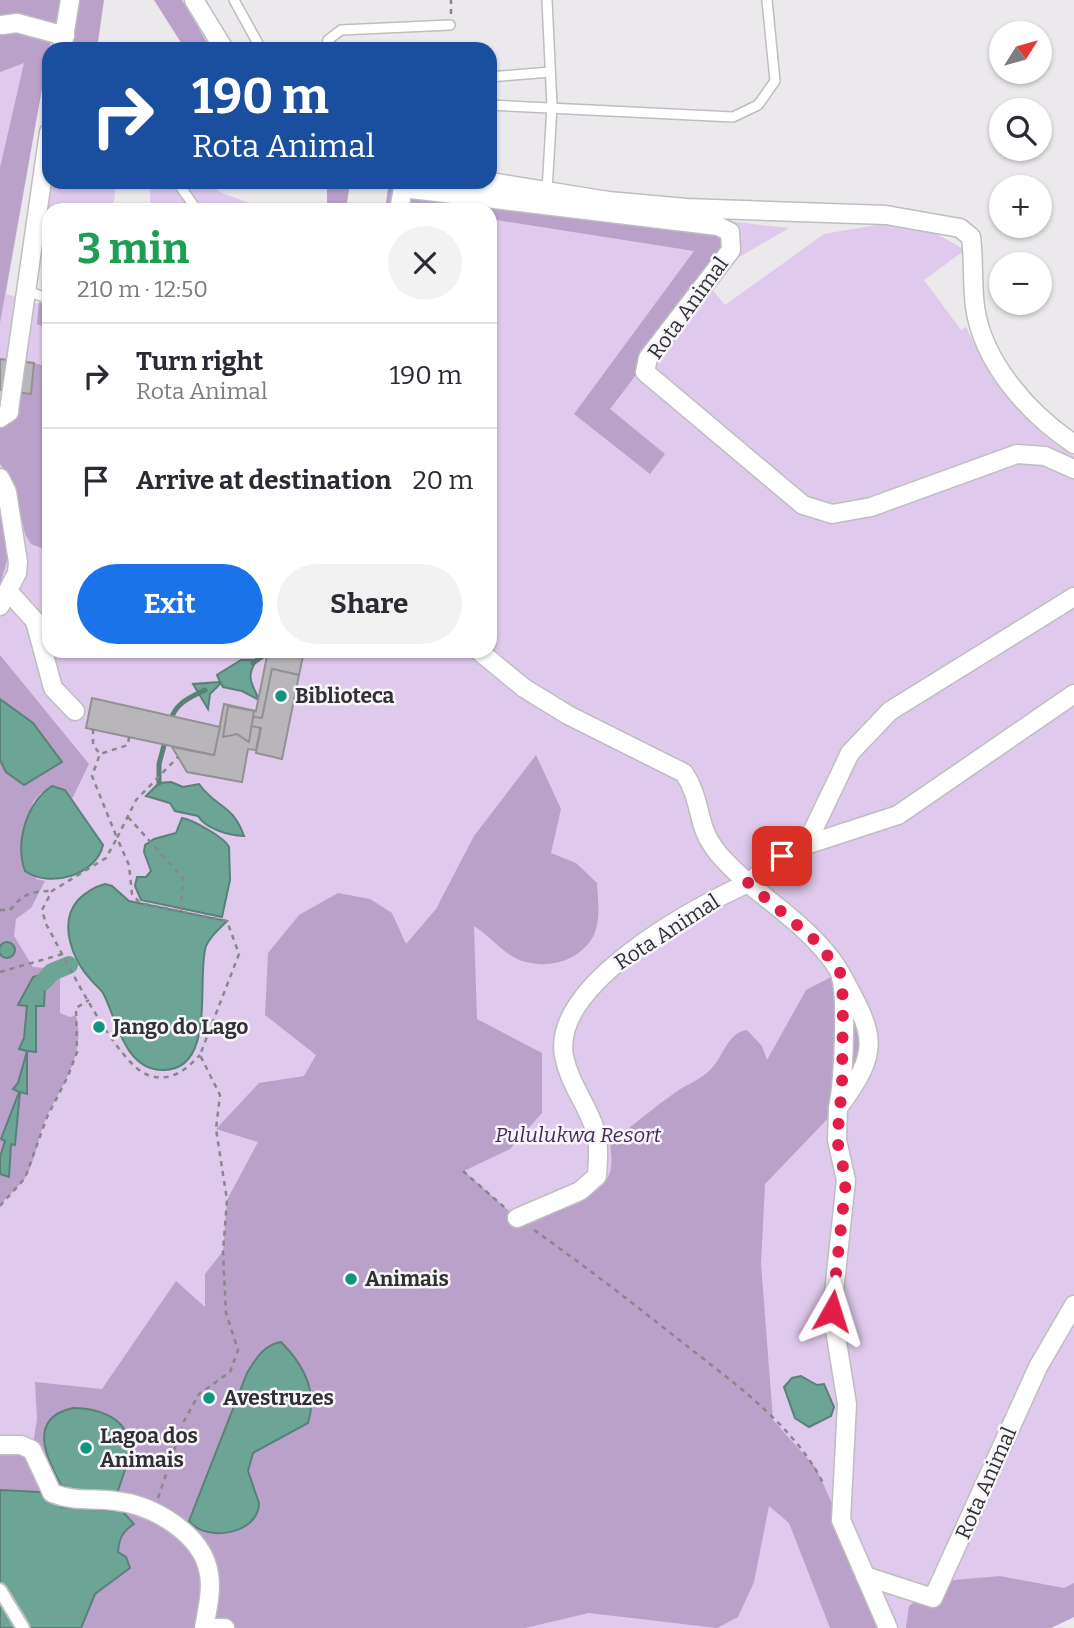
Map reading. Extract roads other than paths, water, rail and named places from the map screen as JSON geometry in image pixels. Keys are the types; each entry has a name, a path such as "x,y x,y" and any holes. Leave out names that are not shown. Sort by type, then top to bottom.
{"street":[{"path":"1,28 27,25 64,42 71,0"},
{"path":"194,0 219,42"},
{"path":"497,183 608,201 686,208 886,215 960,228 971,237 975,308 991,354 1022,401 1074,444"},
{"path":"0,418 9,412 42,184"},
{"name":"Rota Animal","path":"410,189 718,226 730,232 731,250 648,358 645,372 803,505 832,514 871,507 1017,454 1045,456 1074,469"},
{"path":"0,478 6,492 18,554 18,573 4,599 35,621 42,649"},
{"path":"806,845 850,753 890,711 1074,597"},
{"path":"44,658 52,688 75,711"},
{"name":"Rota Animal","path":"487,658 524,688 557,709 684,773 694,788 704,827 712,845 748,883 818,943 840,972 868,1034 869,1053 864,1071 838,1108"},
{"name":"Rota Animal","path":"517,1218 580,1191 597,1177 599,1150 594,1125 573,1088 564,1053 566,1025 606,972 632,950 674,923 748,883 782,856 806,845 898,815 1074,694"},
{"path":"840,972 843,999 843,1074 837,1140 846,1180 832,1311 847,1404 841,1520 888,1628"},
{"name":"Rota Animal","path":"865,1576 933,1598 1038,1367 1074,1305"},
{"path":"0,1445 21,1445 32,1450 52,1493 63,1498 117,1501 153,1511 182,1532 200,1551 209,1572 204,1628"},
{"path":"0,1590 23,1628"},
{"path":"215,1628 225,1628"}],"lane":[{"path":"234,0 257,42"},
{"path":"547,0 552,106 547,191"},
{"path":"497,105 733,117 758,105 775,81 767,0"},
{"path":"328,42 341,30 450,25"},
{"path":"497,76 550,72"},
{"path":"25,290 42,296"}],"waterway":[{"path":"253,663 260,658"},
{"path":"170,722 179,706 205,690"},
{"path":"159,783 159,764 166,738"},
{"path":"43,982 52,972 69,965"}],"place":[{"name":"Biblioteca","path":"281,696"},
{"name":"Jango do Lago","path":"99,1027"},
{"name":"Animais","path":"351,1279"},
{"name":"Avestruzes","path":"209,1398"},
{"name":"Lagoa dos Animais","path":"86,1448"}],"park label":[{"name":"Pululukwa Resort","path":"578,1135"}]}
